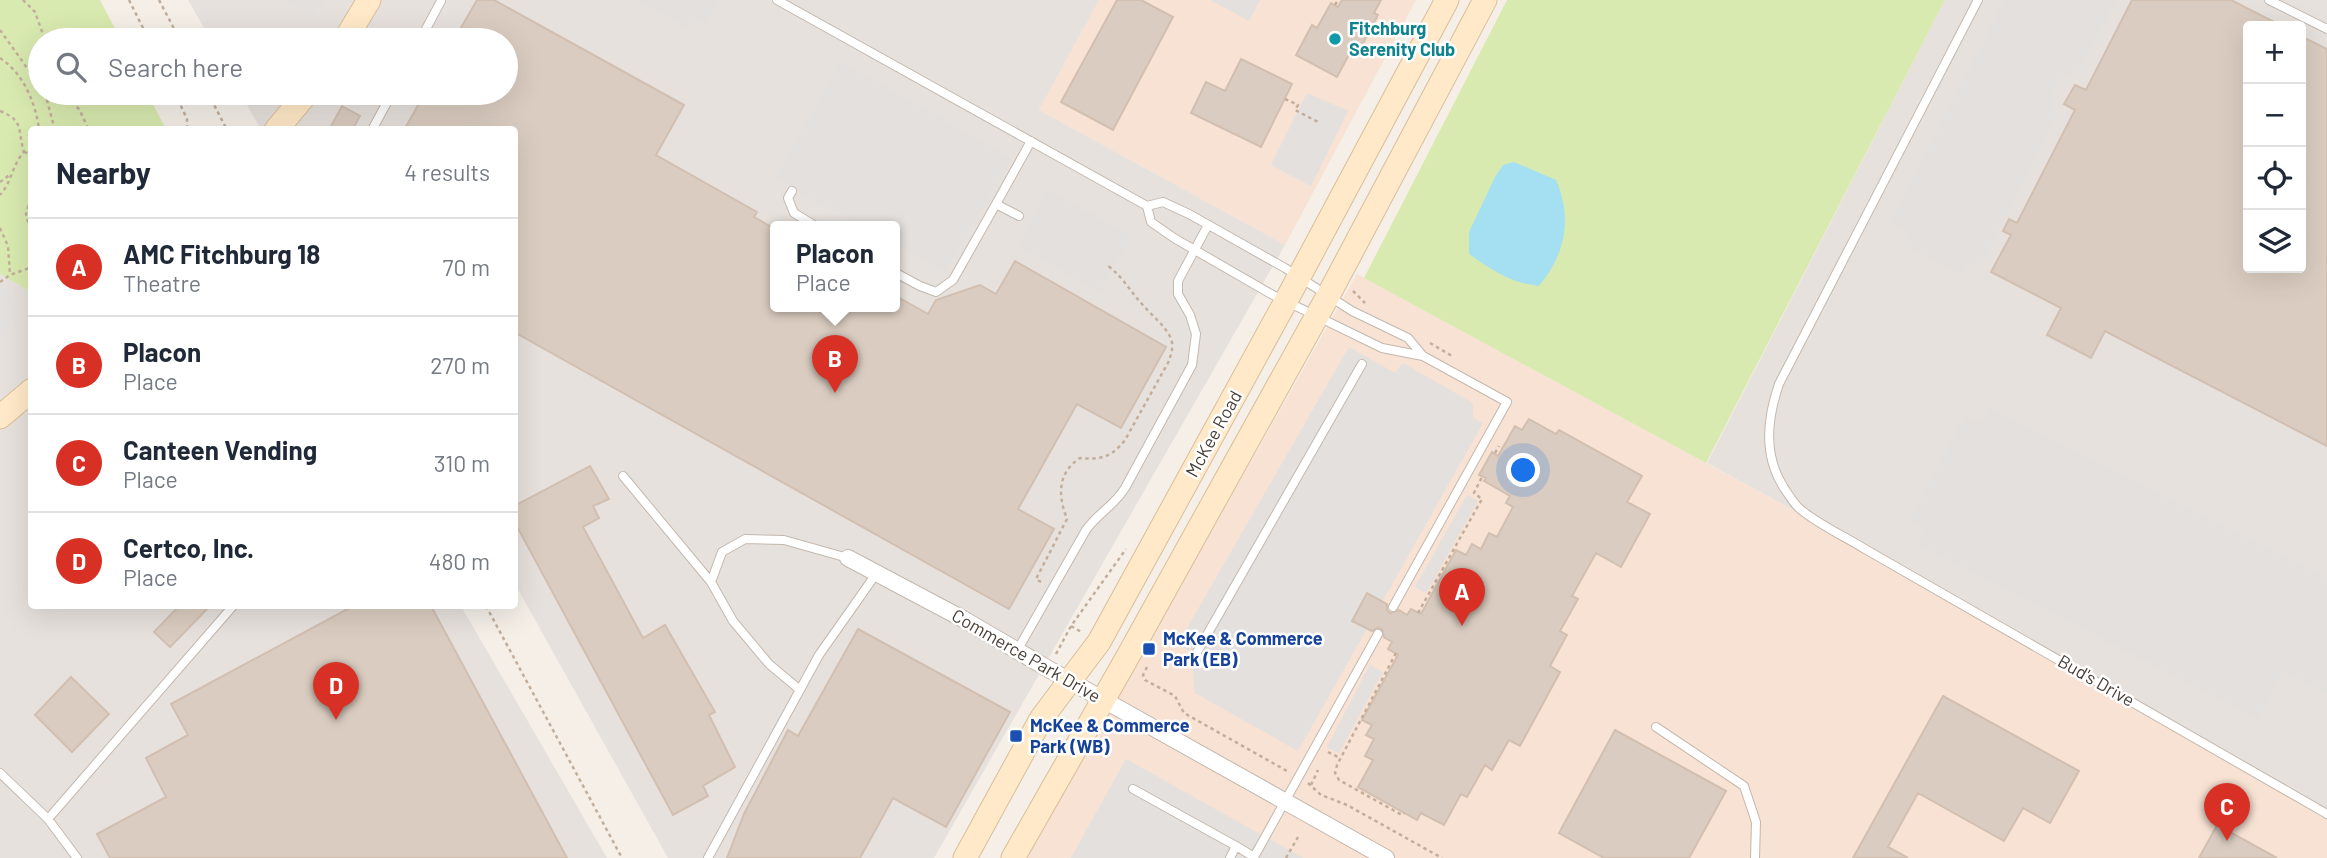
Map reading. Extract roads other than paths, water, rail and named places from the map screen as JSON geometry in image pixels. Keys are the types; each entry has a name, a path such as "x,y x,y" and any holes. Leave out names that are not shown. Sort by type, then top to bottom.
{"main road":[{"path":"352,28 369,0"},
{"name":"McKee Road","path":"965,858 1041,719 1100,642 1447,0"},
{"name":"McKee Road","path":"1013,858 1323,306 1485,0"},
{"path":"279,126 297,105"},
{"path":"0,417 28,393"}],"street":[{"name":"Commerce Park Drive","path":"848,558 1017,649 1102,700 1386,858"}],"lane":[{"path":"426,28 441,0"},
{"path":"777,0 1147,206 1163,202 1299,277 1323,306 1382,348 1423,356 1507,402 1393,607"},
{"name":"Bud's Drive","path":"1978,0 1779,384 1772,405 1770,456 1784,488 1800,509 2327,814"},
{"path":"2269,0 2327,29"},
{"path":"374,126 386,105"},
{"path":"900,274 936,292 953,280 1031,141"},
{"path":"792,191 788,198 794,214 806,221"},
{"path":"996,204 1019,216"},
{"path":"1147,206 1151,222 1193,250 1286,301 1323,306 1386,329 1408,338 1423,356"},
{"path":"1017,649 1097,514 1117,500 1150,445 1192,365 1196,334 1190,315 1178,294 1178,281 1208,225"},
{"path":"1196,654 1362,364"},
{"path":"623,477 711,582 733,621 769,664 800,690"},
{"path":"711,582 722,552 745,539 785,540 848,558"},
{"path":"708,858 819,655 876,573"},
{"path":"48,819 230,609"},
{"path":"1133,789 1256,857 1378,634"},
{"path":"1656,727 1744,786 1751,800 1756,822 1755,858"},
{"path":"0,773 48,819 77,858"},
{"path":"1230,858 1236,846"}],"water":[{"path":"1514,162 1556,180 1564,209 1564,236 1560,249 1539,286 1510,279 1469,254 1469,232 1495,177 1503,165"}],"place":[{"name":"Fitchburg Serenity Club","path":"1335,39"},
{"name":"Placon","path":"835,393"},
{"name":"AMC Fitchburg 18","path":"1462,626"},
{"name":"McKee & Commerce Park (EB)","path":"1149,649"},
{"name":"Certco, Inc.","path":"336,720"},
{"name":"McKee & Commerce Park (WB)","path":"1016,736"},
{"name":"Canteen Vending","path":"2227,841"}]}
